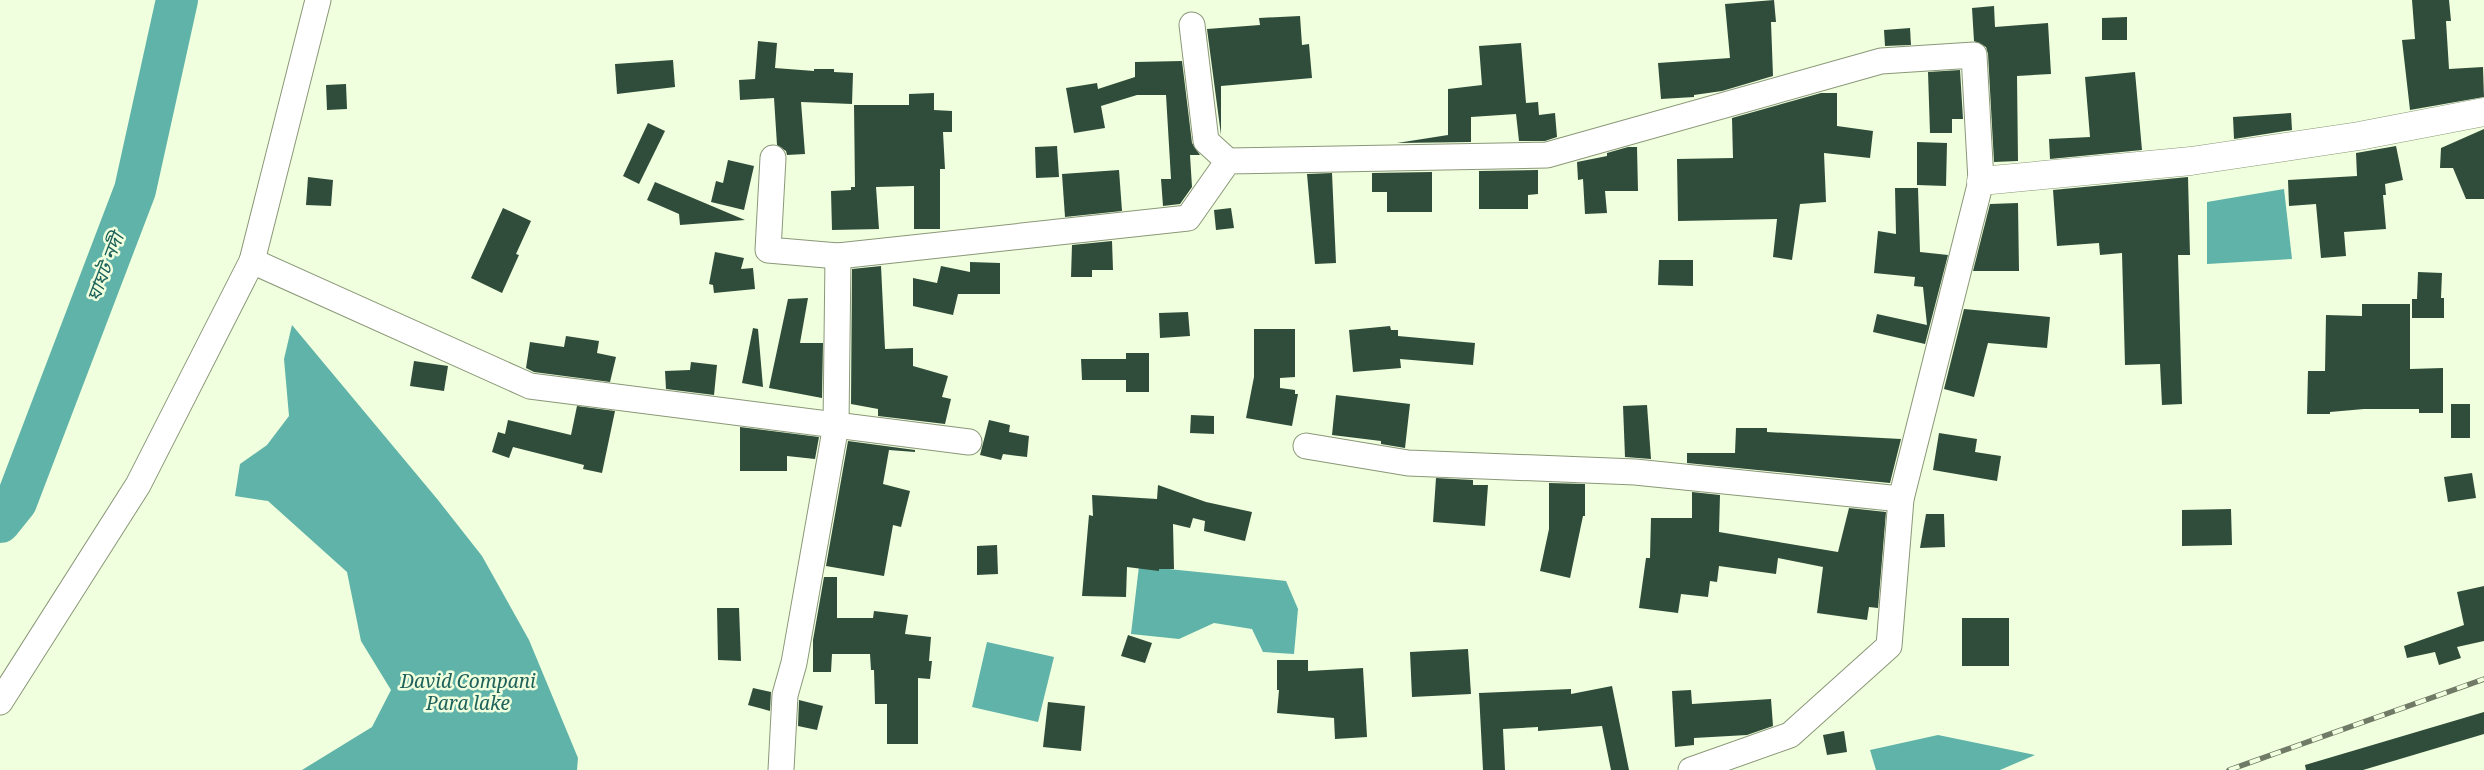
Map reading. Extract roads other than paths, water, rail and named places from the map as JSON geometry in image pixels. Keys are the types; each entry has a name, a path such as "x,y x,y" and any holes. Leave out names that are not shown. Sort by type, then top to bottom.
{"street":[{"path":"0,702 138,485 252,260 318,0"},
{"path":"1192,25 1206,140 1228,161 1547,155 1881,61 1974,55 1981,181 1901,499 1889,646 1790,735 1691,770"},
{"path":"1981,181 2191,161 2359,136 2484,112"},
{"path":"773,158 768,250 838,256 1188,218 1228,161"},
{"path":"781,770 786,696 794,663 836,425 838,256"},
{"path":"252,260 530,386 969,442"},
{"path":"1306,446 1408,463 1635,472 1901,499"}],"water":[{"path":"2284,189 2292,259 2207,264 2207,202"},
{"name":"David Compani Para lake","path":"292,325 438,500 482,556 529,640 578,758 577,770 302,770 372,727 391,690 361,641 347,572 268,501 235,496 240,464 267,445 289,416 284,359"},
{"path":"1139,566 1286,581 1298,609 1294,654 1263,652 1252,629 1214,623 1179,639 1131,634"},
{"path":"987,642 1054,657 1038,722 972,707"},
{"path":"1938,735 2035,755 2000,770 1876,770 1870,750"}],"waterway":[{"name":"ঘাঘট নদী","path":"0,522 16,502 135,190 177,0"}],"railway":[{"path":"2229,770 2484,679"}]}
